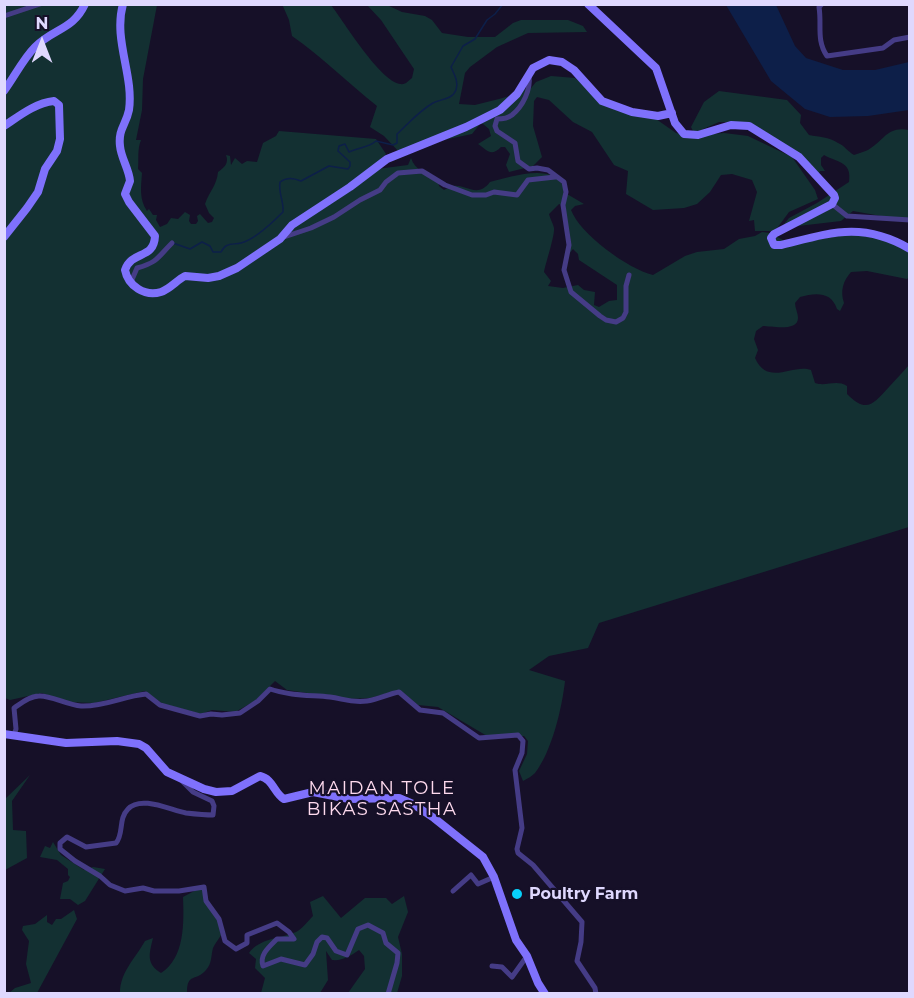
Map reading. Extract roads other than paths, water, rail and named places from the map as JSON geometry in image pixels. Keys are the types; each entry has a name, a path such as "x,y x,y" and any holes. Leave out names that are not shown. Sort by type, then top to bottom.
{"main road":[{"path":"4,91 32,50 44,39 76,21 86,4"},
{"path":"123,4 119,27 129,109 119,132 119,138 122,157 130,177 125,194 155,236 151,250 131,259 125,270 130,284 143,291 163,292 185,276 208,278 237,268 280,239 292,225 350,187 387,159 466,127 500,110 517,93 533,68 549,60 561,62 574,70 602,101 632,112 658,116 672,113"},
{"path":"588,4 656,68 675,123 680,131 688,135 698,135 737,124 754,128 806,163 834,195 832,204 774,234 771,238 772,244 782,246 827,233 852,231 884,236 909,249"},
{"path":"4,126 41,104 54,101 59,105 60,139 57,151 45,169 38,192 4,237"},
{"path":"9,735 66,743 117,741 139,744 146,748 167,771 204,789 223,792 239,788 260,776 269,780 280,797 284,799 313,792 349,799 393,797 404,799 478,851 494,877 516,940 527,956 538,983 545,993"}],"street":[{"path":"4,16 40,4"},
{"path":"822,4 819,7 820,46 827,56 883,48 894,40 909,37"},
{"path":"529,75 531,88 512,115 497,120 495,126 497,131 515,142 518,161 529,169 548,170 564,183 566,192 563,205 569,245 564,270 572,292 600,316 616,322 623,318 626,312 626,286 629,275"},
{"path":"280,239 334,217 380,190 398,173 422,171 445,185 472,195 486,195 494,192 517,195 528,180 555,177"},
{"path":"832,204 847,216 909,220"},
{"path":"130,284 136,268 159,259 172,243"},
{"path":"9,735 16,729 14,708 25,700 40,695 69,705 90,706 147,694 160,705 200,717 240,712 258,702 270,689 282,694 329,697 348,702 370,701 399,692 420,710 443,712 479,738 518,735 523,741 522,753 515,770 522,828 518,853 533,865 582,922 577,961 596,993"},
{"path":"180,779 193,792 214,803 213,815 188,813 152,803 136,805 129,808 124,815 116,843 86,847 67,837 61,841 60,849 110,885 125,891 143,888 154,891 179,891 204,887 206,901 219,919 225,941 236,949 247,943 247,935 277,922 294,939 277,939 263,954 261,961 263,966 281,959 304,965 322,937 327,938 336,951 347,955 358,929 368,925 383,933 386,943 398,953 396,969 388,993"},
{"path":"453,891 471,875 477,884 494,877"},
{"path":"492,966 502,967 512,977 527,956"}],"water":[{"path":"726,5 776,5 795,46 806,58 843,70 875,70 909,62 909,110 868,116 830,117 805,109 771,81"}],"waterway":[{"path":"173,243 190,249 202,242 210,246 213,252 221,252 227,245 246,241 264,230 283,212 280,182 290,178 301,181 329,166 348,169 350,162 338,151 339,146 345,144 349,152 376,141 393,145 397,143 397,134 418,114 433,103 454,93 457,84 451,67 463,46 475,39 487,20 503,4"}],"place":[{"name":"Poultry Farm","path":"517,894"}],"district":[{"name":"MAIDAN TOLE BIKAS SASTHA","path":"382,799"}]}
